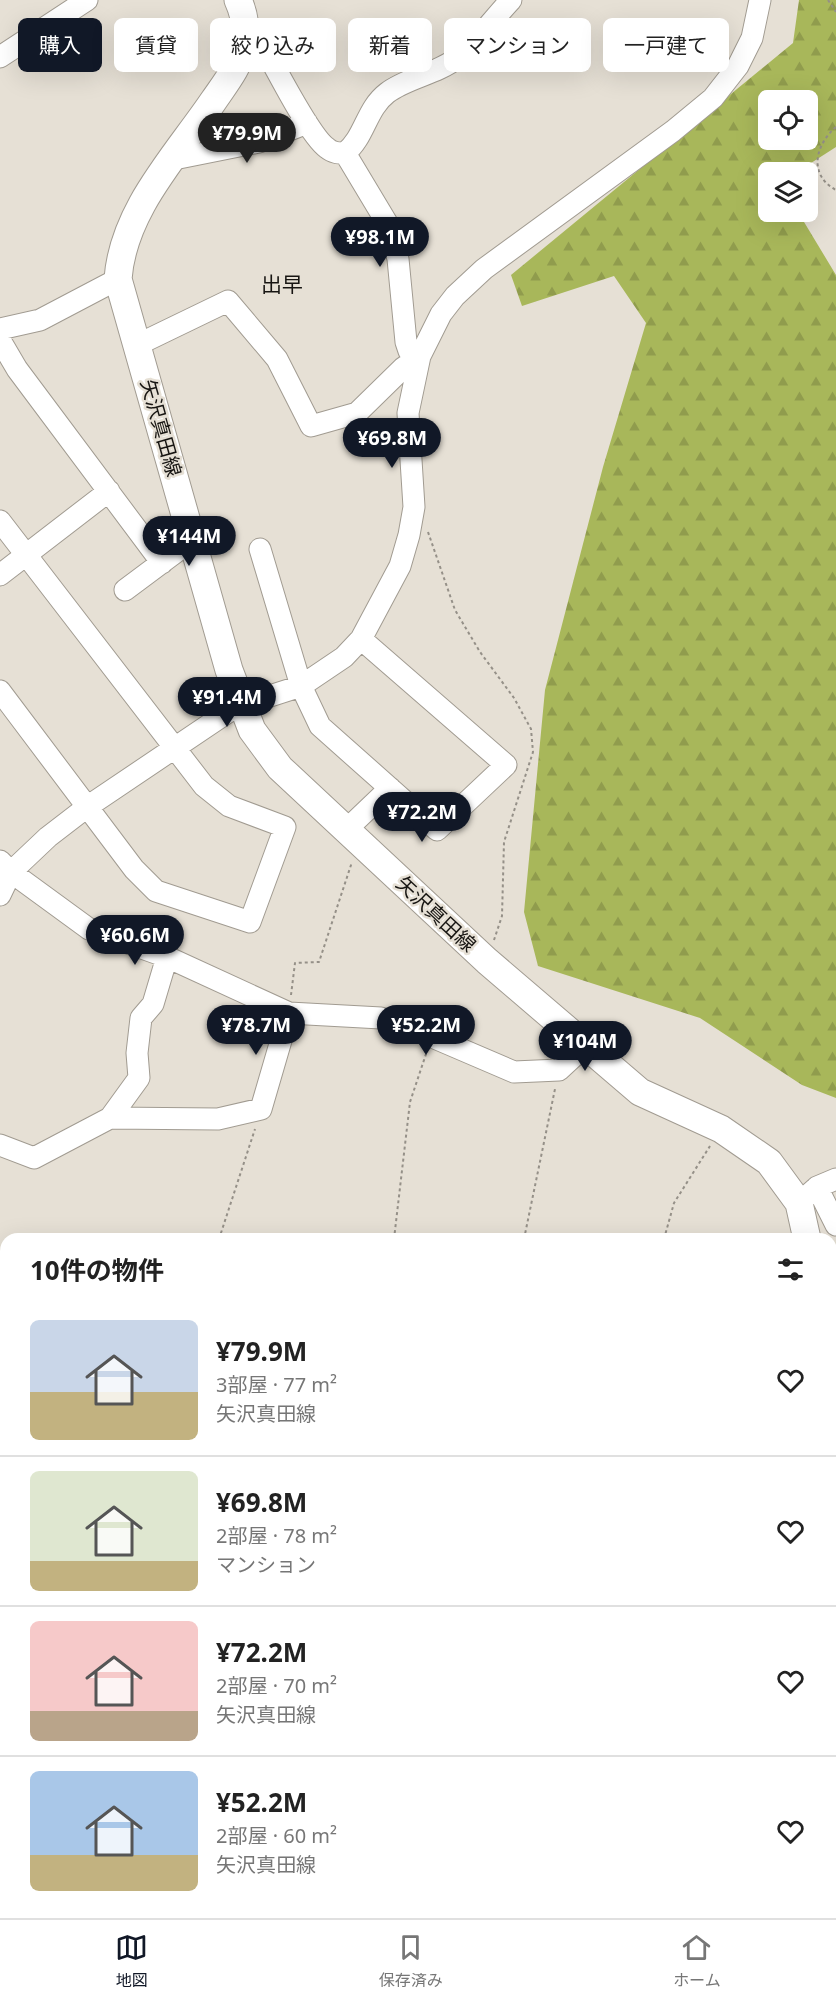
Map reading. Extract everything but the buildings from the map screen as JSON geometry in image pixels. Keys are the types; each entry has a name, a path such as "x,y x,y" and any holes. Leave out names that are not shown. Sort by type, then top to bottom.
{"main road":[{"name":"矢沢真田線","path":"238,0 243,18"},
{"name":"矢沢真田線","path":"232,72 133,221 124,244 118,279 229,669 252,730 279,768 486,961 640,1092 721,1129 769,1162 817,1190 808,1233"}],"street":[{"path":"0,57 87,0"},
{"path":"278,72 307,123 325,147 335,153 345,153 360,138 371,110 383,97 457,58 511,0"},
{"path":"0,895 5,867 87,807 242,705 301,686 344,657 361,639 400,566 409,536 414,507 408,413 420,356 441,314 455,296 484,269 673,131 714,98 738,66 752,38 760,0"},
{"path":"174,159 259,141 307,123"},
{"path":"345,153 390,228 398,259 406,342 409,351 420,356"},
{"path":"0,329 40,320 118,279"},
{"path":"137,345 228,301 277,359 311,426 357,413 403,368 420,356"},
{"path":"0,340 17,369 162,563"},
{"path":"0,575 109,491"},
{"path":"0,522 204,786 229,806 285,827 250,922 156,891 134,869 0,691"},
{"path":"125,590 192,540"},
{"path":"260,549 301,686 320,726 437,830 506,765 361,639"},
{"path":"352,836 390,788"},
{"path":"5,867 89,929 167,957 289,1013 381,1018 402,1024 514,1072 559,1070 586,1045"},
{"path":"0,1145 34,1158 110,1118 139,1078 137,1053 141,1018 153,1004 167,957"},
{"path":"110,1118 218,1119 261,1109 289,1013"},
{"path":"817,1190 836,1226"}],"path":[{"path":"828,0 836,12"},
{"path":"836,127 822,142 816,156 819,172 828,186 836,190"},
{"path":"289,1013 294,963 319,962 352,836"},
{"path":"395,1233 410,1102 432,1038"},
{"path":"525,1233 559,1070"},
{"path":"221,1233 239,1184 261,1109"},
{"path":"666,1233 674,1203 721,1129"}],"green space":[{"path":"799,0 836,0 836,147 813,162 758,162 758,222 804,222 836,275 836,1098 802,1085 700,1018 538,966 524,912 545,690 603,467 646,323 614,276 522,306 511,275 793,43"}],"district":[{"name":"出早","path":"282,285"}]}
